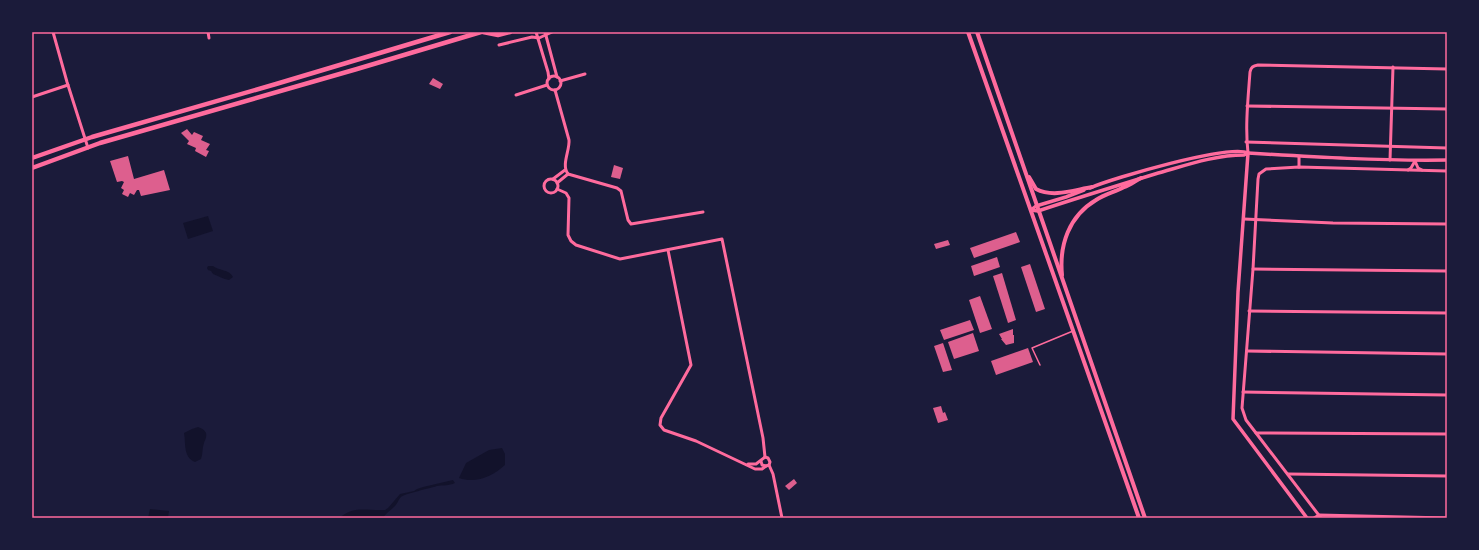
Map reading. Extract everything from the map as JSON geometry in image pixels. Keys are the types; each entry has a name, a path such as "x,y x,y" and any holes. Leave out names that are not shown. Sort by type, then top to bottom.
{"main road":[{"path":"32,158 86,139 450,32"},
{"path":"32,168 88,148 482,32 498,35 510,32"},
{"path":"968,32 1139,518"},
{"path":"977,32 1145,518"},
{"path":"1024,168 1027,171 1032,184 1036,189 1042,192 1056,194 1092,187"},
{"path":"1063,283 1061,266 1065,238 1076,216 1096,200 1141,178"}],"street":[{"path":"53,32 68,86 88,148"},
{"path":"208,32 209,38"},
{"path":"536,32 539,38 549,79 547,85"},
{"path":"499,45 532,37 539,38 552,32"},
{"path":"545,34 557,77 560,81 560,86 555,90"},
{"path":"1307,518 1233,419 1238,292 1248,153 1246,142 1251,68 1258,65 1447,69"},
{"path":"1390,160 1393,67"},
{"path":"560,81 585,74"},
{"path":"549,79 552,76 557,77"},
{"path":"547,85 550,89 555,90"},
{"path":"516,95 547,85"},
{"path":"32,97 68,86"},
{"path":"553,180 565,170 569,146 569,140 555,90"},
{"path":"1248,106 1447,109"},
{"path":"1246,142 1447,148"},
{"path":"1031,210 1036,206 1139,172 1210,154 1243,151 1248,153 1299,156 1415,161 1447,160"},
{"path":"1031,210 1038,211 1141,178 1202,161 1226,156 1244,155 1248,153"},
{"path":"1299,156 1299,167"},
{"path":"1407,170 1411,168 1415,161"},
{"path":"1415,161 1418,168 1422,170"},
{"path":"1321,518 1256,433 1244,414 1243,392 1259,174 1266,169 1299,167 1447,171"},
{"path":"565,170 568,174 617,188 621,191 628,220 631,224 703,212"},
{"path":"557,183 568,174"},
{"path":"557,183 553,180 547,180 544,184 544,190 552,193 557,189"},
{"path":"557,183 557,189"},
{"path":"557,189 566,194 569,198 568,235 571,241 576,245 620,259 722,239 765,449 765,457 761,461 756,464 746,464"},
{"path":"1244,219 1447,224"},
{"path":"668,250 691,365 661,418 660,425 664,430 696,441 759,470 768,466 770,460 765,457"},
{"path":"1253,268 1447,271"},
{"path":"1250,311 1447,313"},
{"path":"1074,331 1079,328"},
{"path":"1080,349 1086,347"},
{"path":"1247,351 1447,354"},
{"path":"1243,392 1447,395"},
{"path":"1256,433 1447,434"},
{"path":"761,461 763,466 768,466 773,474 782,518"},
{"path":"1288,474 1447,476"},
{"path":"1314,518 1319,515 1447,518"}],"lane":[{"path":"1040,365 1032,348 1074,331"}],"shaded area":[{"path":"208,216 213,231 188,239 183,223"},
{"path":"208,266 213,266 226,271 233,277 229,280 213,274 208,270"},
{"path":"198,427 205,431 206,436 201,459 195,462 188,457 184,433"},
{"path":"502,448 505,454 505,465 495,473 484,478 472,480 459,478 466,463 489,450"},
{"path":"453,480 455,483 453,484 437,486 401,497 395,506 383,518 339,518 350,511 385,510 400,494"},
{"path":"150,509 169,511 168,518 148,518"}],"building":[{"path":"433,78 443,84 440,89 429,84"},
{"path":"187,129 192,135 194,132 203,136 201,140 210,144 206,150 209,151 206,157 195,151 196,148 187,144 189,141 181,133"},
{"path":"128,156 134,179 164,170 170,190 141,196 139,190 137,190 134,195 130,193 128,197 122,194 124,190 121,188 124,182 117,182 110,161"},
{"path":"614,165 623,168 620,179 611,177"},
{"path":"1016,232 1020,242 974,258 970,248"},
{"path":"948,240 950,245 936,249 934,244"},
{"path":"997,257 1000,267 974,276 971,266"},
{"path":"1030,264 1045,309 1036,312 1021,267"},
{"path":"1002,273 1016,320 1008,323 993,276"},
{"path":"980,296 992,329 980,333 969,300"},
{"path":"970,320 974,330 944,340 940,330"},
{"path":"1013,329 1014,343 1006,345 999,334"},
{"path":"973,333 979,351 954,359 948,342"},
{"path":"943,343 952,370 943,372 934,346"},
{"path":"1028,348 1033,362 996,375 991,361"},
{"path":"941,406 943,413 945,412 948,420 938,423 933,408"},
{"path":"794,479 797,483 789,490 785,486"}]}
